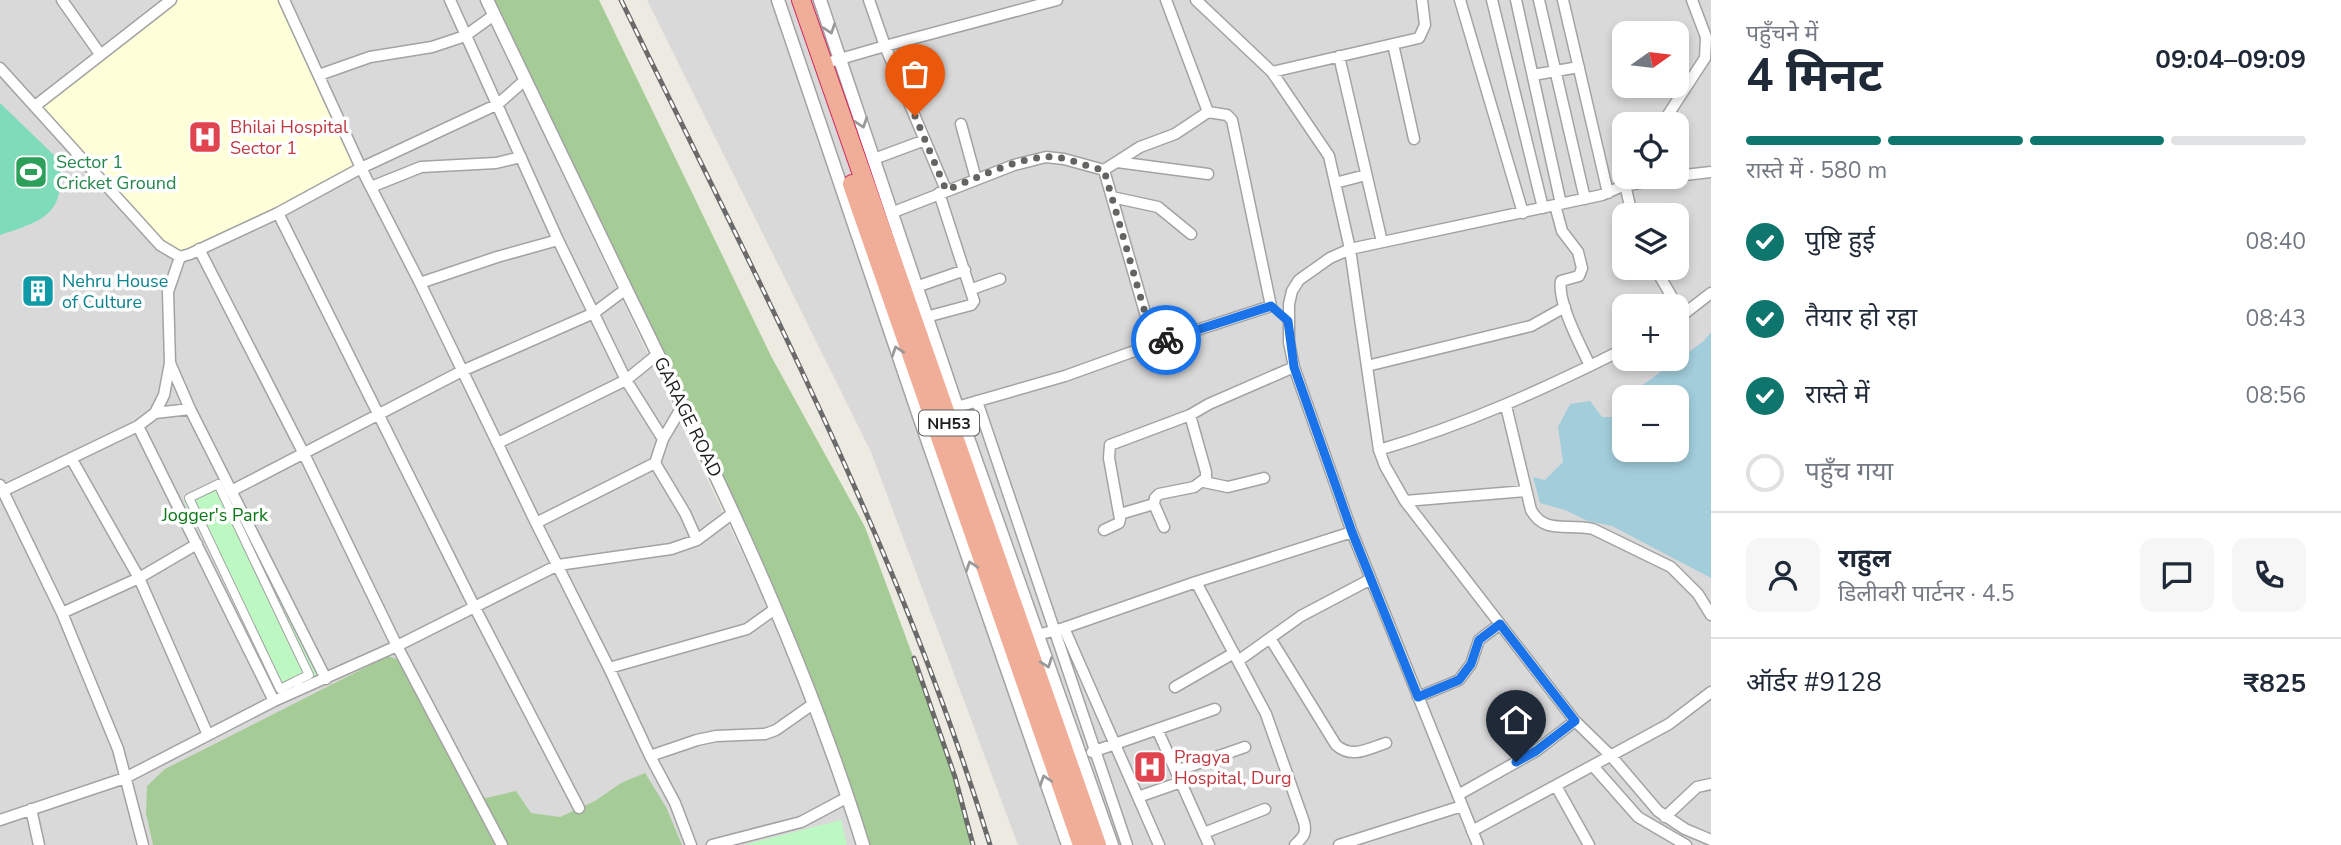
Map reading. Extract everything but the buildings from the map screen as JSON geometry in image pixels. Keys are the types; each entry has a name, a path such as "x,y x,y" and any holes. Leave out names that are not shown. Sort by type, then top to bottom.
{"highway":[{"name":"NH53","path":"789,0 1082,845"},
{"name":"NH53","path":"801,0 832,62 974,474 1097,845"}],"street":[{"path":"62,0 100,54"},
{"path":"35,106 171,0"},
{"path":"284,0 361,168 675,803 691,845"},
{"path":"450,0 558,240 626,380 663,439"},
{"name":"GARAGE ROAD","path":"487,0 684,405 733,513 813,704 848,796 863,845"},
{"path":"778,0 1068,845"},
{"path":"820,0 832,62 873,159 957,407 974,474 1037,635 1112,845"},
{"path":"869,0 885,46 925,140 974,300 971,304 926,317"},
{"path":"832,62 1057,0"},
{"path":"1166,0 1208,112"},
{"path":"1196,0 1272,72 1325,149 1350,248 1379,450 1405,501 1575,721 1611,756 1665,817 1711,839"},
{"path":"1272,72 1419,38 1425,25 1422,0"},
{"path":"1460,0 1523,213"},
{"path":"1492,0 1543,208"},
{"path":"1516,0 1562,231 1578,252 1582,268 1579,276 1561,281 1559,286 1590,366"},
{"path":"1539,0 1585,199"},
{"path":"1563,0 1608,193"},
{"path":"1670,112 1708,51 1706,37 1692,0"},
{"path":"318,75 370,57 432,47 465,36 494,15"},
{"path":"1393,44 1414,139"},
{"path":"1339,57 1382,242"},
{"path":"1532,75 1579,67"},
{"path":"0,68 159,245 180,257 278,213 361,168 498,104 526,80"},
{"path":"891,213 1014,165 1046,157 1104,170 1140,147 1175,134 1208,112 1227,115 1232,120 1271,306 1288,321"},
{"path":"961,124 976,179"},
{"path":"873,159 925,140"},
{"path":"371,187 421,167 496,163 521,157"},
{"path":"1117,162 1208,174"},
{"path":"1104,170 1154,344"},
{"path":"1689,175 1711,172"},
{"path":"1335,183 1366,176"},
{"path":"1478,845 1352,532 1294,367 1288,321 1292,291 1299,280 1330,258 1350,248 1523,213 1616,189"},
{"path":"1112,197 1158,207 1191,234"},
{"path":"278,213 475,608 579,808"},
{"path":"420,283 558,240"},
{"path":"199,248 304,454 397,646 502,845"},
{"path":"143,845 118,749 62,613 1,488 138,426 155,413 164,394 170,363 168,292 180,257"},
{"path":"916,287 965,270"},
{"path":"972,289 1000,279"},
{"path":"231,491 462,371 594,313 626,289"},
{"path":"1689,311 1711,293"},
{"path":"957,407 1065,376 1271,306"},
{"path":"1367,366 1531,326 1565,307"},
{"path":"498,443 626,380 658,354"},
{"path":"1379,450 1436,433 1506,406 1612,355"},
{"path":"170,363 190,409 326,680"},
{"path":"1104,530 1119,523 1120,514 1109,458 1110,445 1190,415 1294,367"},
{"path":"977,401 1060,630 1127,845"},
{"path":"536,523 655,463 663,439 684,405"},
{"path":"1506,406 1531,510 1538,522 1547,526 1593,528 1671,567 1698,594 1711,615"},
{"path":"155,413 190,409"},
{"path":"1190,415 1206,472 1204,482"},
{"path":"138,426 274,701"},
{"path":"71,458 139,578 208,735"},
{"path":"655,463 697,540"},
{"path":"1164,527 1154,503 1159,494 1194,487 1204,482 1228,486 1264,478"},
{"path":"0,820 125,778 274,701 298,686 309,675 218,484 189,498 280,689 298,686 326,680 558,565 671,550 697,540 733,513"},
{"path":"1405,501 1526,491"},
{"path":"1120,514 1154,503"},
{"path":"1037,635 1060,630 1196,582 1352,532"},
{"path":"62,613 139,578 197,544"},
{"path":"1175,687 1236,657 1301,616 1371,579"},
{"path":"1196,582 1266,714 1306,830 1294,845"},
{"path":"609,668 747,629 775,609"},
{"path":"1418,697 1459,680 1471,664 1479,640 1500,624"},
{"path":"1060,630 1115,744 1159,845"},
{"path":"1270,638 1336,745 1344,752 1356,753 1385,743"},
{"path":"1472,831 1669,724 1711,692"},
{"path":"650,756 706,738 765,734 776,730 813,704"},
{"path":"1081,757 1215,709"},
{"path":"1339,845 1460,801 1536,751 1575,721"},
{"path":"1157,729 1209,845"},
{"path":"1138,797 1245,747"},
{"path":"1593,766 1638,817 1686,845"},
{"path":"1665,817 1697,787 1711,784"},
{"path":"1556,786 1589,845"},
{"path":"712,845 801,822 848,796"},
{"path":"31,809 39,845"},
{"path":"1204,833 1265,809"}],"shaded area":[{"path":"0,0 480,0 801,677 856,845 0,845"},
{"name":"Bhilai Hospital Sector 1","path":"171,0 284,0 361,168 190,254 170,253 35,106"},
{"path":"647,0 1711,0 1711,845 1018,845 871,452"}],"green space":[{"path":"487,0 599,0 771,356 865,527 955,777 973,845 863,845 775,609"},
{"name":"Sector 1 Cricket Ground","path":"0,103 60,161 61,179 55,204 49,212 29,225 0,235"},
{"name":"Jogger's Park","path":"222,480 317,675 280,694 183,499"},
{"path":"388,656 404,662 462,781 486,798 516,791 531,813 560,817 595,801 621,783 645,773 666,807 682,845 153,845 146,813 147,786 165,769"},
{"path":"841,820 847,845 744,845"}],"water":[{"path":"1711,332 1711,578 1612,526 1588,521 1565,510 1540,503 1533,477 1545,480 1563,462 1558,427 1570,404 1590,401 1602,417 1612,417 1612,462 1689,462 1689,385 1641,385 1662,371 1689,371 1689,352"}],"railway":[{"path":"621,0 773,311 869,521 914,627 954,735 990,845"},
{"path":"914,658 955,777 973,845"}],"way so far":[{"path":"915,116 946,190 1014,165 1046,157 1104,170 1154,344 1166,340"}],"place":[{"name":"Bhilai Hospital Sector 1","path":"205,137"},
{"name":"Sector 1 Cricket Ground","path":"31,172"},
{"name":"Nehru House of Culture","path":"38,291"},
{"name":"Pragya Hospital, Durg","path":"1150,767"}],"route":[{"path":"1166,340 1271,306 1288,321 1294,367 1352,532 1418,697 1459,680 1471,664 1479,640 1500,624 1575,721 1536,751 1516,762"}]}
